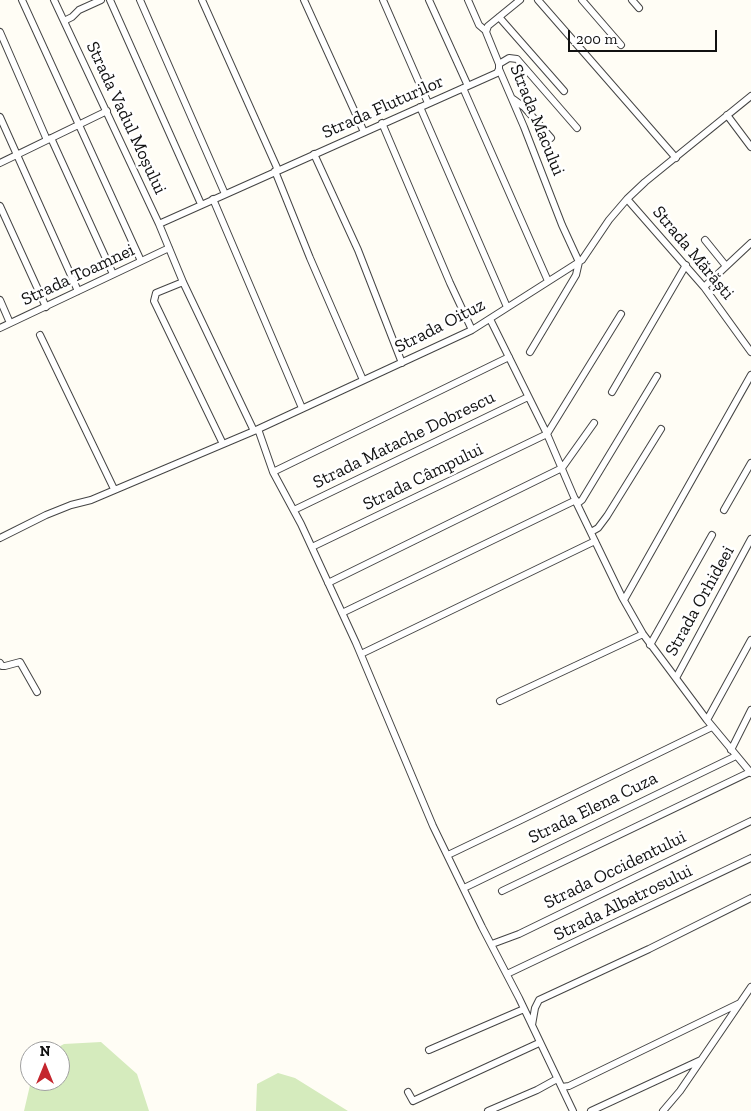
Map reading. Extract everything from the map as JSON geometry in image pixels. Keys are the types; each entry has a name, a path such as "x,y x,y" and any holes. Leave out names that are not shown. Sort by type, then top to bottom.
{"street":[{"path":"22,0 141,262"},
{"name":"Strada Vadul Moșului","path":"54,0 159,224 183,282 256,430 273,472 294,510 361,654 406,764 482,927 507,974 573,1111"},
{"path":"64,21 72,17 79,10 101,0"},
{"path":"110,0 201,204"},
{"path":"140,0 224,194"},
{"path":"202,0 363,380"},
{"path":"304,0 364,132"},
{"path":"382,0 428,103"},
{"path":"429,0 548,281"},
{"name":"Strada Macului","path":"468,0 479,25 486,31 562,225 579,262"},
{"path":"486,31 488,26 520,0"},
{"path":"538,0 676,158"},
{"path":"582,0 621,44"},
{"path":"632,0 639,8"},
{"path":"499,18 564,91"},
{"path":"0,32 113,274"},
{"path":"499,67 509,58 517,59 577,128"},
{"name":"Strada Fluturilor","path":"159,224 497,73 499,67"},
{"name":"Strada Oituz","path":"0,538 46,515 71,505 91,500 256,430 472,330 579,262 586,256 616,210 627,198 751,96"},
{"path":"512,99 524,107 551,138"},
{"path":"420,106 507,307"},
{"path":"0,163 107,111"},
{"path":"727,115 751,147"},
{"path":"0,117 78,291"},
{"path":"382,123 472,330"},
{"path":"314,154 358,250 402,362"},
{"name":"Strada Mărăști","path":"627,198 704,287 751,352"},
{"path":"213,199 302,408"},
{"path":"0,206 46,306"},
{"path":"705,240 726,266"},
{"path":"704,287 751,243"},
{"name":"Strada Toamnei","path":"0,328 169,248"},
{"path":"530,352 576,275 579,262"},
{"path":"612,392 686,265"},
{"path":"183,282 156,293 154,301 223,444"},
{"path":"0,300 10,323"},
{"path":"547,434 621,314"},
{"path":"490,319 547,434 595,541 643,634 707,720 750,772 502,891"},
{"path":"40,335 114,489"},
{"path":"273,472 509,357"},
{"path":"624,600 751,375"},
{"path":"342,613 582,500 657,376"},
{"name":"Strada Matache Dobrescu","path":"294,510 528,397"},
{"path":"328,583 562,468 594,423"},
{"path":"591,532 598,528 607,516 661,429"},
{"name":"Strada Câmpului","path":"312,548 547,434"},
{"path":"724,510 751,463"},
{"path":"650,645 712,535"},
{"name":"Strada Orhideei","path":"676,678 751,539"},
{"path":"361,654 595,541"},
{"path":"500,701 643,634"},
{"path":"707,720 751,640"},
{"path":"0,663 2,666 5,666 20,662 37,692"},
{"path":"734,753 751,710"},
{"path":"448,854 712,726"},
{"name":"Strada Elena Cuza","path":"464,888 734,753"},
{"name":"Strada Occidentului","path":"492,944 519,934 751,821"},
{"name":"Strada Albatrosului","path":"507,974 751,858"},
{"path":"532,1026 535,1008 539,1000 751,898"},
{"path":"663,1111 680,1090 751,987"},
{"path":"562,1087 569,1086 740,1003"},
{"path":"429,1050 524,1009"},
{"path":"408,1092 413,1100 540,1043"},
{"path":"591,1111 701,1060"},
{"path":"488,1111 557,1079"}],"green space":[{"path":"101,1042 137,1074 149,1111 24,1111 29,1091 70,1091 70,1044"},
{"path":"278,1073 295,1078 348,1111 256,1111 257,1084"}]}
